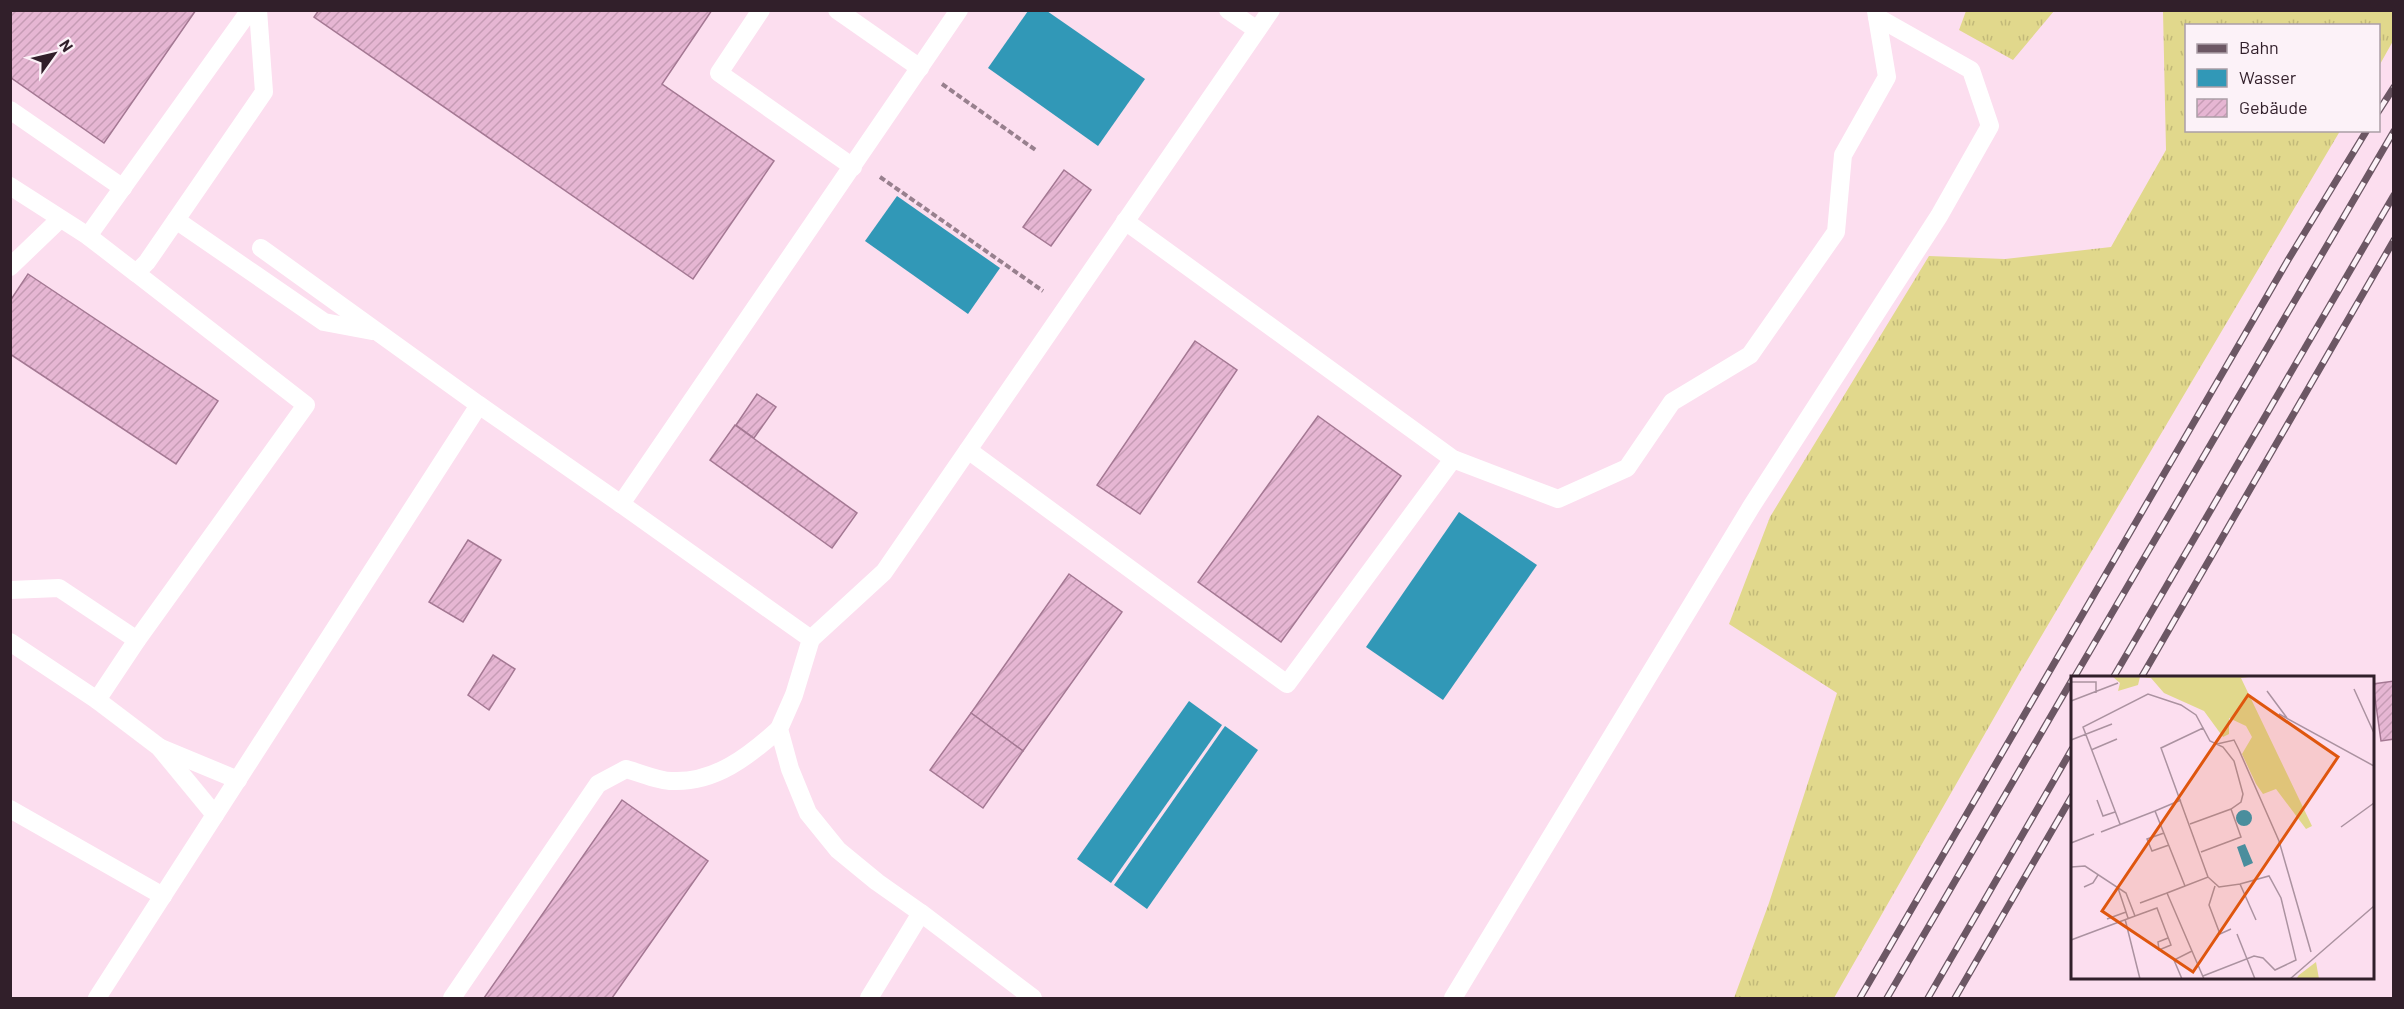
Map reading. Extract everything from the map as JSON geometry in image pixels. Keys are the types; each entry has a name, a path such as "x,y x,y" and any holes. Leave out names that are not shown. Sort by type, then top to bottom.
{"lane":[{"path":"88,236 250,10"},
{"path":"136,273 176,220 264,93 258,10"},
{"path":"762,10 718,73 855,164"},
{"path":"837,10 920,68"},
{"path":"621,504 959,10"},
{"path":"1228,10 1257,30"},
{"path":"452,999 598,783 626,769 671,781 709,776 749,755 779,729 794,694 811,639 884,572 1271,10"},
{"path":"1125,222 1453,459 1558,499 1628,468 1672,402 1750,356 1836,232 1843,155 1887,77 1877,14"},
{"path":"1453,999 1751,507 1939,216 1990,126 1971,70 1877,14"},
{"path":"10,110 123,188"},
{"path":"10,186 88,236 306,405 137,640 97,700"},
{"path":"10,267 60,219"},
{"path":"176,220 324,322 377,332"},
{"path":"261,248 811,639"},
{"path":"97,999 479,405"},
{"path":"968,450 1287,684 1453,459"},
{"path":"10,590 59,588 137,640"},
{"path":"10,642 97,700 159,747 215,815"},
{"path":"779,729 790,769 808,813 838,850 877,882 1034,999"},
{"path":"159,747 238,780"},
{"path":"10,809 163,896"},
{"path":"869,999 921,913"}],"path":[{"path":"920,68 1037,151"},
{"path":"855,164 1066,307"}],"green space":[{"path":"1966,10 2054,11 2013,60 1959,30"},
{"path":"2163,11 2393,11 2393,41 2380,64 2380,24 2185,24 2185,132 2339,132 2019,674 1834,998 1734,998 1769,903 1837,693 1729,624 1770,517 1929,256 2005,259 2111,247 2166,150"}],"water":[{"path":"1028,11 1047,11 1145,79 1098,146 988,68"},
{"path":"897,196 1000,268 968,314 865,241"},
{"path":"1459,512 1537,565 1443,700 1366,647"},
{"path":"1189,701 1222,725 1111,883 1077,859"},
{"path":"1225,726 1258,750 1147,909 1114,885"}],"building":[{"path":"10,10 196,10 104,143 10,77"},
{"path":"319,10 712,10 662,84 774,161 693,279 314,17"},
{"path":"1064,170 1091,190 1051,246 1023,227"},
{"path":"28,274 218,401 176,464 10,354 10,301"},
{"path":"1195,341 1237,370 1140,514 1097,485"},
{"path":"757,394 776,407 754,438 736,425"},
{"path":"1318,416 1401,476 1281,642 1198,582"},
{"path":"735,425 857,513 832,548 710,460"},
{"path":"468,540 501,560 463,622 429,602"},
{"path":"1069,574 1122,612 1023,751 971,713"},
{"path":"493,655 515,669 489,710 468,695"},
{"path":"2394,681 2394,739 2381,741 2374,684"},
{"path":"971,713 1023,751 983,808 930,770"},
{"path":"622,800 708,861 612,998 484,998"}],"railway":[{"path":"2380,109 2394,87"},
{"path":"2075,676 2394,131"},
{"path":"1860,998 2288,260 2366,132"},
{"path":"2114,676 2394,195"},
{"path":"2142,676 2394,240"},
{"path":"1887,998 2071,682"},
{"path":"1928,998 2071,751"},
{"path":"1955,998 2071,798"}]}
